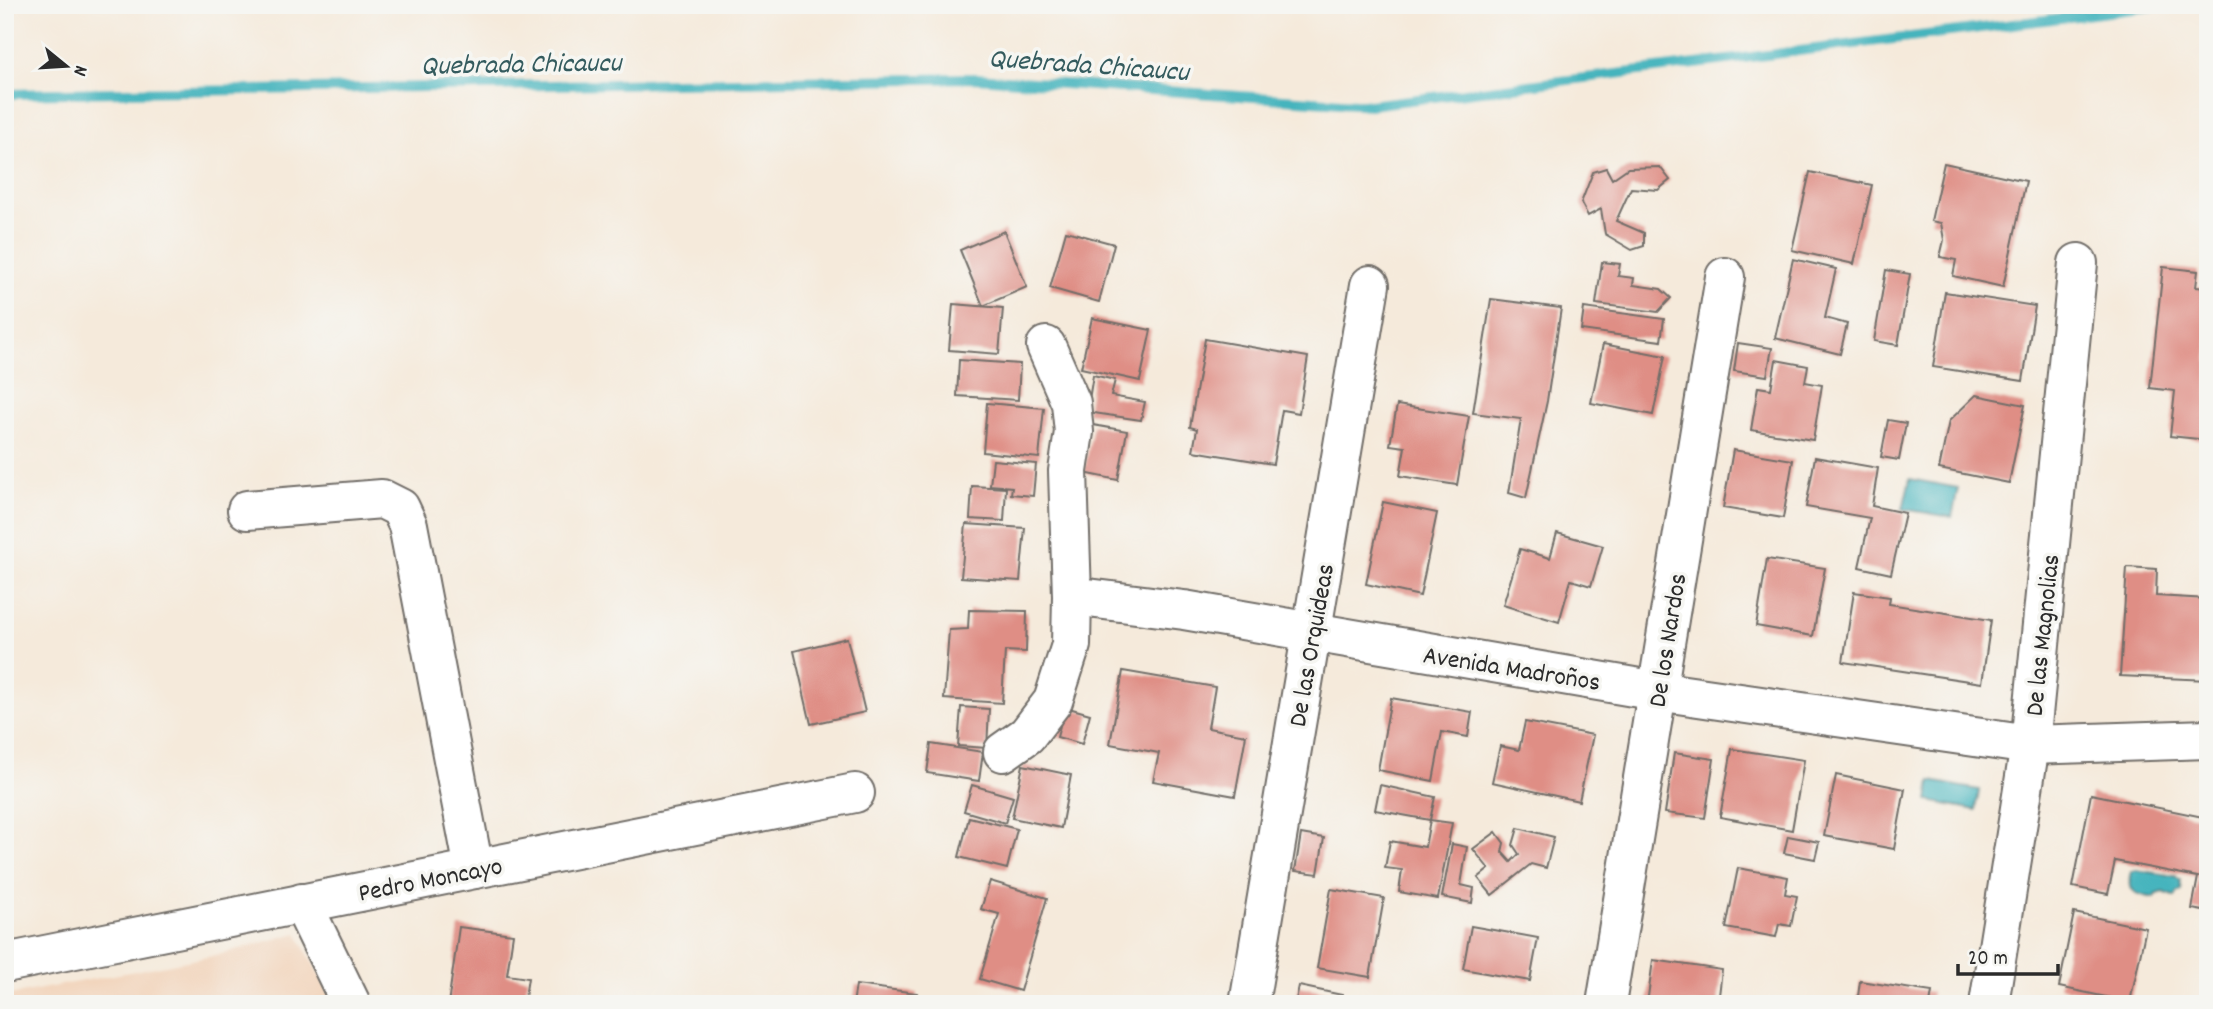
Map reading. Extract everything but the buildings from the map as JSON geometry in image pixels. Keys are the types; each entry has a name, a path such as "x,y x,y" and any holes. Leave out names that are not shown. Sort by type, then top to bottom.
{"street":[{"name":"De las Magnolias","path":"1989,1004 2030,745 2078,263"},
{"name":"De los Nardos","path":"1606,1004 1726,276"},
{"name":"De las Orquideas","path":"1249,1004 1370,285"},
{"path":"1003,752 1027,735 1053,701 1071,645 1069,471 1074,432 1071,403 1046,346"},
{"path":"247,510 382,499 400,508 408,525 474,869"},
{"name":"Avenida Madroños","path":"1072,596 1184,610 1657,691 2030,745 2208,739"},
{"name":"Pedro Moncayo","path":"5,963 855,793"},
{"path":"302,903 351,1004"}],"shaded area":[{"path":"297,933 334,1004 5,1004 5,996 218,955"}],"water":[{"path":"1910,479 1958,488 1952,517 1903,509"},
{"path":"1931,781 1979,790 1976,810 1928,801"},
{"path":"2136,870 2175,876 2180,880 2182,891 2175,897 2164,892 2157,894 2155,898 2139,894 2130,884 2131,872"}],"waterway":[{"name":"Quebrada Chicaucu","path":"5,94 976,78 1370,105 2164,5"}]}
